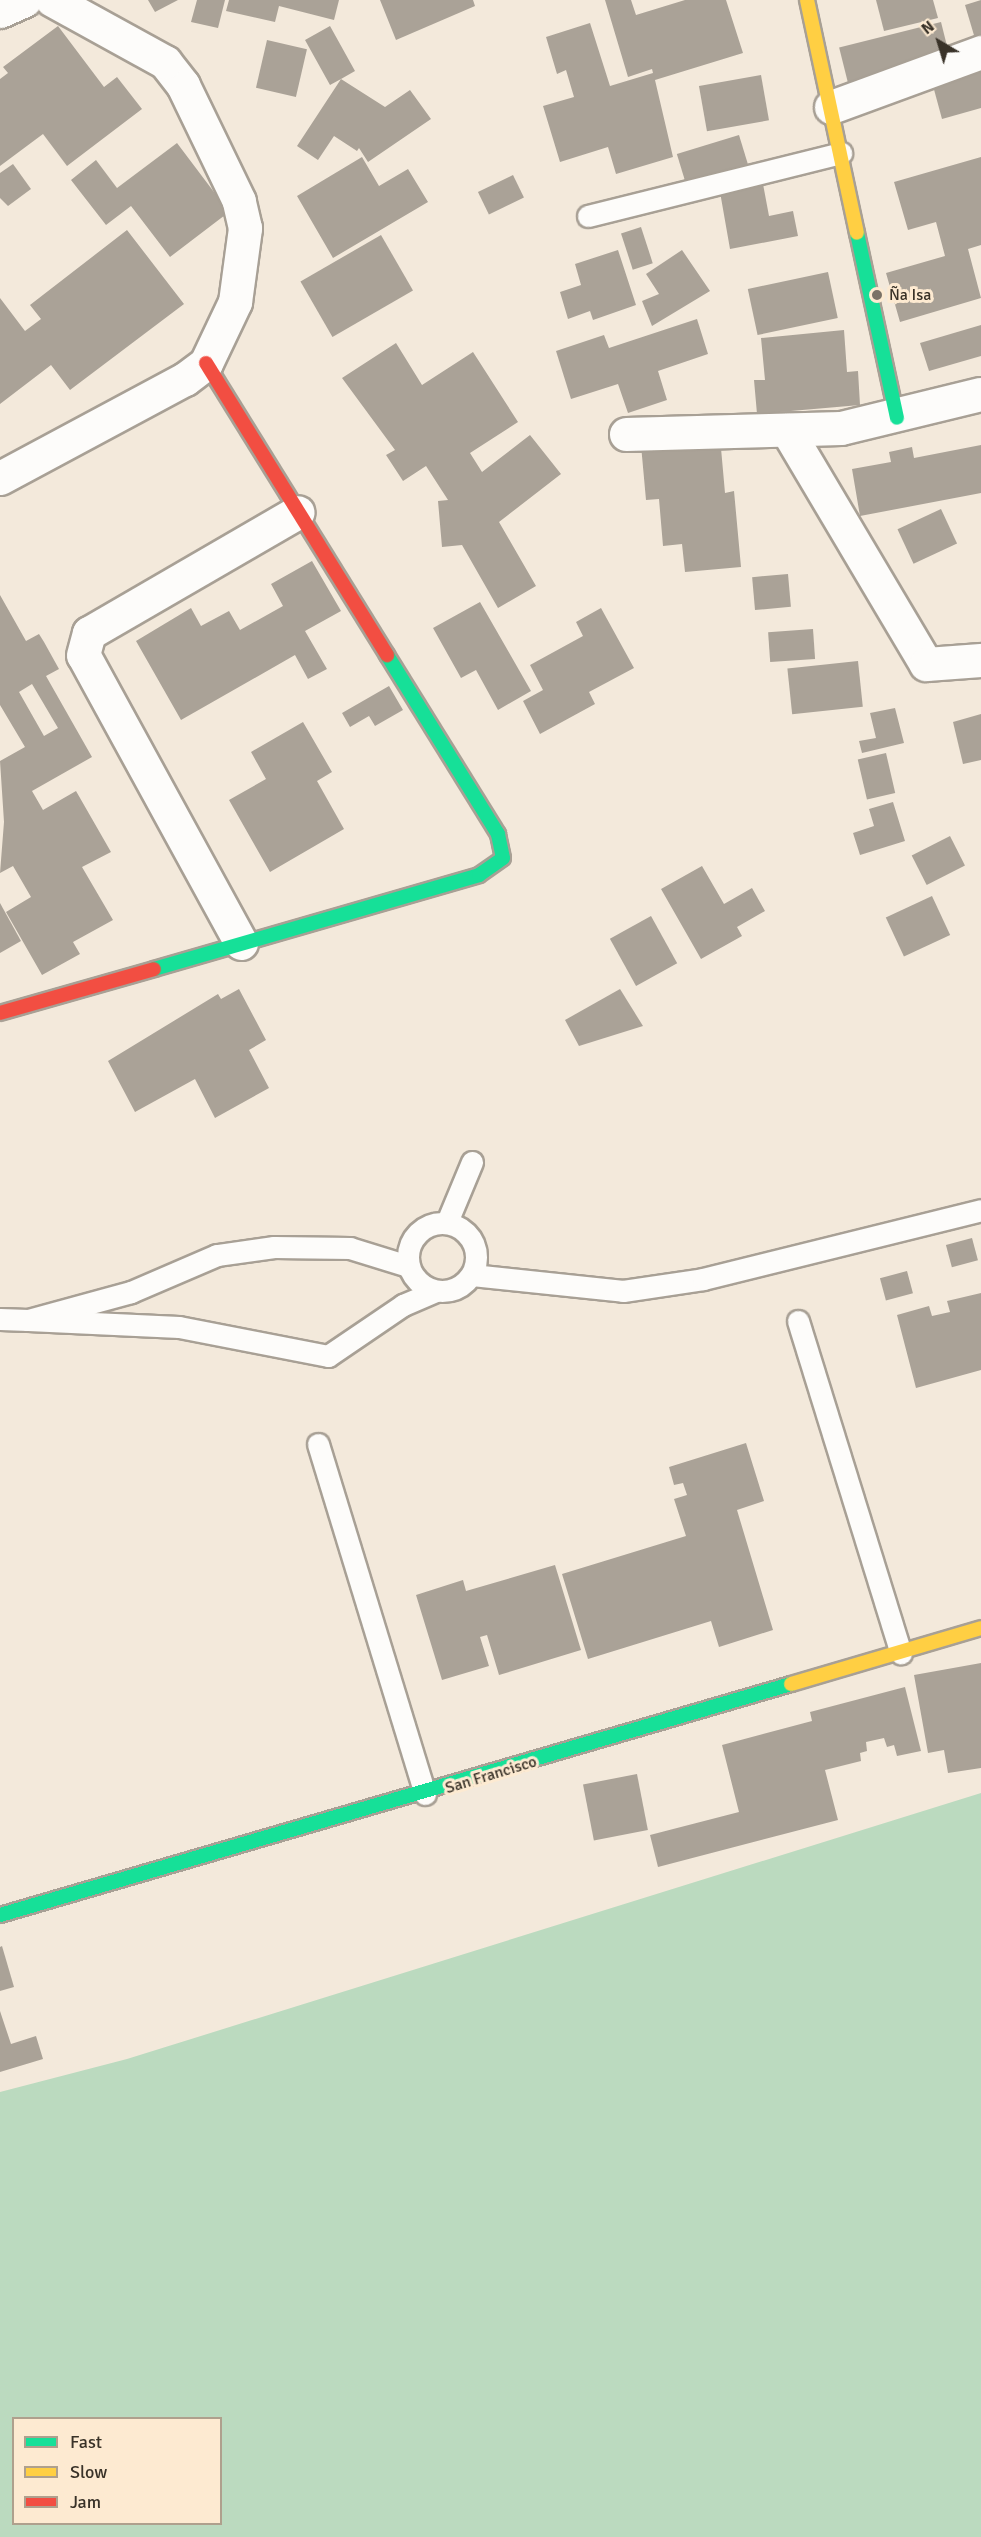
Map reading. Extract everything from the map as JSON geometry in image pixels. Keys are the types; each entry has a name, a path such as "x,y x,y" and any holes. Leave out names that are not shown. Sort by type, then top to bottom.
{"street":[{"path":"0,11 25,0"},
{"path":"0,478 185,379 206,363 235,302 245,228 239,201 183,85 165,62 52,0"},
{"path":"807,0 897,418"},
{"path":"831,107 981,52"},
{"path":"0,1012 479,875 497,865 504,852 498,834 206,363"},
{"path":"626,434 841,428 897,418 981,393"},
{"path":"787,430 926,664 981,660"},
{"path":"241,943 84,655 89,633 298,512"},
{"name":"San Francisco","path":"0,1915 425,1794 981,1628"}],"lane":[{"path":"588,216 841,153"},
{"path":"447,1222 472,1162"},
{"path":"472,1275 622,1291 703,1279 981,1210"},
{"path":"0,1319 179,1327 328,1356 403,1305 436,1291 462,1285 472,1275 476,1255 470,1236 447,1222 433,1223 412,1239 408,1266 414,1278 436,1291"},
{"path":"28,1320 131,1292 217,1255 274,1247 350,1248 408,1266"},
{"path":"798,1321 901,1653"},
{"path":"318,1444 425,1794"}],"green space":[{"path":"981,1793 981,2537 0,2537 0,2092 127,2059"}],"building":[{"path":"148,0 178,0 155,12"},
{"path":"197,0 225,0 218,28 191,22"},
{"path":"229,0 339,0 334,20 279,6 275,22 226,11"},
{"path":"380,0 473,0 475,6 396,40"},
{"path":"605,0 631,0 636,15 685,0 726,0 743,53 655,80 673,157 616,174 608,147 560,162 543,106 574,97 566,70 557,74 546,37 590,23 610,86 653,73 652,69 628,77"},
{"path":"876,0 933,0 938,18 884,31"},
{"path":"981,0 981,40 976,42 965,5"},
{"path":"941,22 950,57 848,82 839,47"},
{"path":"58,26 104,87 117,77 142,109 67,166 43,134 0,166 0,79 8,73 3,67"},
{"path":"330,26 355,71 330,85 305,40"},
{"path":"267,40 307,49 296,97 256,88"},
{"path":"981,56 981,108 942,119 929,71"},
{"path":"761,75 769,120 707,131 699,86"},
{"path":"341,79 385,107 410,90 431,119 368,162 359,148 357,151 334,136 318,160 297,146"},
{"path":"739,135 748,165 686,184 677,154"},
{"path":"177,143 229,212 170,257 131,206 106,225 71,180 96,160 117,188"},
{"path":"362,157 379,186 408,169 428,202 333,258 297,196"},
{"path":"981,157 981,245 968,249 981,298 900,322 886,273 945,256 936,222 908,230 894,182"},
{"path":"13,164 31,189 8,206 0,198 0,173"},
{"path":"513,175 524,197 489,215 478,192"},
{"path":"763,184 769,216 793,211 798,236 730,249 720,192"},
{"path":"641,227 653,263 633,270 621,233"},
{"path":"127,230 184,304 70,390 51,365 0,404 0,298 25,331 41,319 30,305"},
{"path":"381,235 413,290 332,337 300,282"},
{"path":"618,250 636,305 593,320 590,311 568,319 560,292 581,285 575,264"},
{"path":"682,250 710,291 652,326 642,301 659,294 646,274"},
{"path":"828,272 838,318 758,335 748,289"},
{"path":"697,319 708,354 658,371 667,400 628,413 618,384 571,399 556,351 604,335 609,348"},
{"path":"981,325 981,356 929,371 920,343"},
{"path":"844,330 847,372 858,371 860,405 757,414 754,380 765,380 761,338"},
{"path":"396,343 422,385 473,352 518,422 470,453 482,472 530,435 561,474 499,522 536,586 498,608 462,545 442,547 438,501 448,500 426,466 403,481 386,455 395,450 342,378"},
{"path":"720,437 725,493 734,491 741,567 685,572 682,544 663,546 659,499 646,500 641,445"},
{"path":"981,445 981,493 860,516 852,469 891,462 889,452 912,447 914,458"},
{"path":"941,509 957,543 914,564 897,529"},
{"path":"312,561 341,611 305,631 327,669 308,679 295,655 181,720 136,641 191,608 201,626 229,611 240,630 283,606 271,584"},
{"path":"788,574 791,607 755,610 752,577"},
{"path":"0,595 26,641 39,634 44,642 59,669 46,676 92,757 32,791 43,810 76,791 111,852 82,867 113,920 73,942 80,954 42,975 6,912 31,897 13,866 0,873 4,822 0,761 25,747 0,705","holes":["32,684 58,728 44,736 19,692"]},
{"path":"480,602 531,691 498,710 476,670 461,678 433,628"},
{"path":"601,608 634,668 589,692 595,704 540,734 523,701 543,690 530,665 583,636 576,622"},
{"path":"813,629 815,659 770,662 768,632"},
{"path":"858,661 863,707 792,714 787,668"},
{"path":"389,686 403,710 375,726 369,716 350,727 342,713"},
{"path":"895,708 904,743 862,753 859,741 876,738 870,713"},
{"path":"981,714 981,760 963,764 953,722"},
{"path":"303,722 332,772 317,781 344,829 270,872 229,800 266,779 251,752"},
{"path":"886,753 895,793 867,799 858,760"},
{"path":"893,802 905,841 860,855 853,833 874,826 869,809"},
{"path":"950,836 965,865 927,885 912,856"},
{"path":"702,866 724,904 752,888 765,911 737,927 742,936 701,959 661,889"},
{"path":"932,896 950,935 904,957 886,918"},
{"path":"0,903 21,941 0,953"},
{"path":"651,916 677,963 636,986 610,939"},
{"path":"239,989 266,1040 249,1050 269,1088 215,1118 195,1079 135,1112 108,1061 218,994 221,999"},
{"path":"620,989 643,1026 579,1046 565,1020"},
{"path":"972,1238 978,1260 952,1267 946,1245"},
{"path":"907,1271 913,1293 886,1300 880,1278"},
{"path":"981,1293 981,1370 916,1388 897,1315 929,1306 932,1316 950,1312 947,1301"},
{"path":"746,1443 764,1501 737,1510 773,1630 719,1647 711,1621 588,1659 562,1574 686,1536 674,1499 687,1495 683,1483 674,1485 669,1467"},
{"path":"555,1565 581,1650 499,1675 487,1635 480,1637 489,1666 442,1680 416,1595 463,1580 466,1591"},
{"path":"981,1663 981,1768 948,1773 944,1750 928,1753 914,1675"},
{"path":"905,1687 921,1751 897,1756 894,1745 887,1747 884,1738 866,1742 867,1751 860,1753 861,1761 825,1770 838,1820 658,1867 650,1835 739,1812 722,1745 812,1721 810,1712"},
{"path":"637,1774 648,1830 594,1840 583,1784"},
{"path":"2,1946 14,1987 0,1991 0,1947"},
{"path":"0,2011 11,2044 36,2036 43,2059 0,2072"}],"traffic: fast":[{"path":"857,233 897,418"},
{"path":"154,969 479,875 503,858 498,834 387,655"},
{"path":"0,1915 791,1684"}],"traffic: slow":[{"path":"807,0 857,233"},
{"path":"791,1684 981,1628"}],"traffic: jam":[{"path":"206,363 387,655"},
{"path":"0,1013 154,969"}],"place":[{"name":"Ña Isa","path":"877,295"}]}
